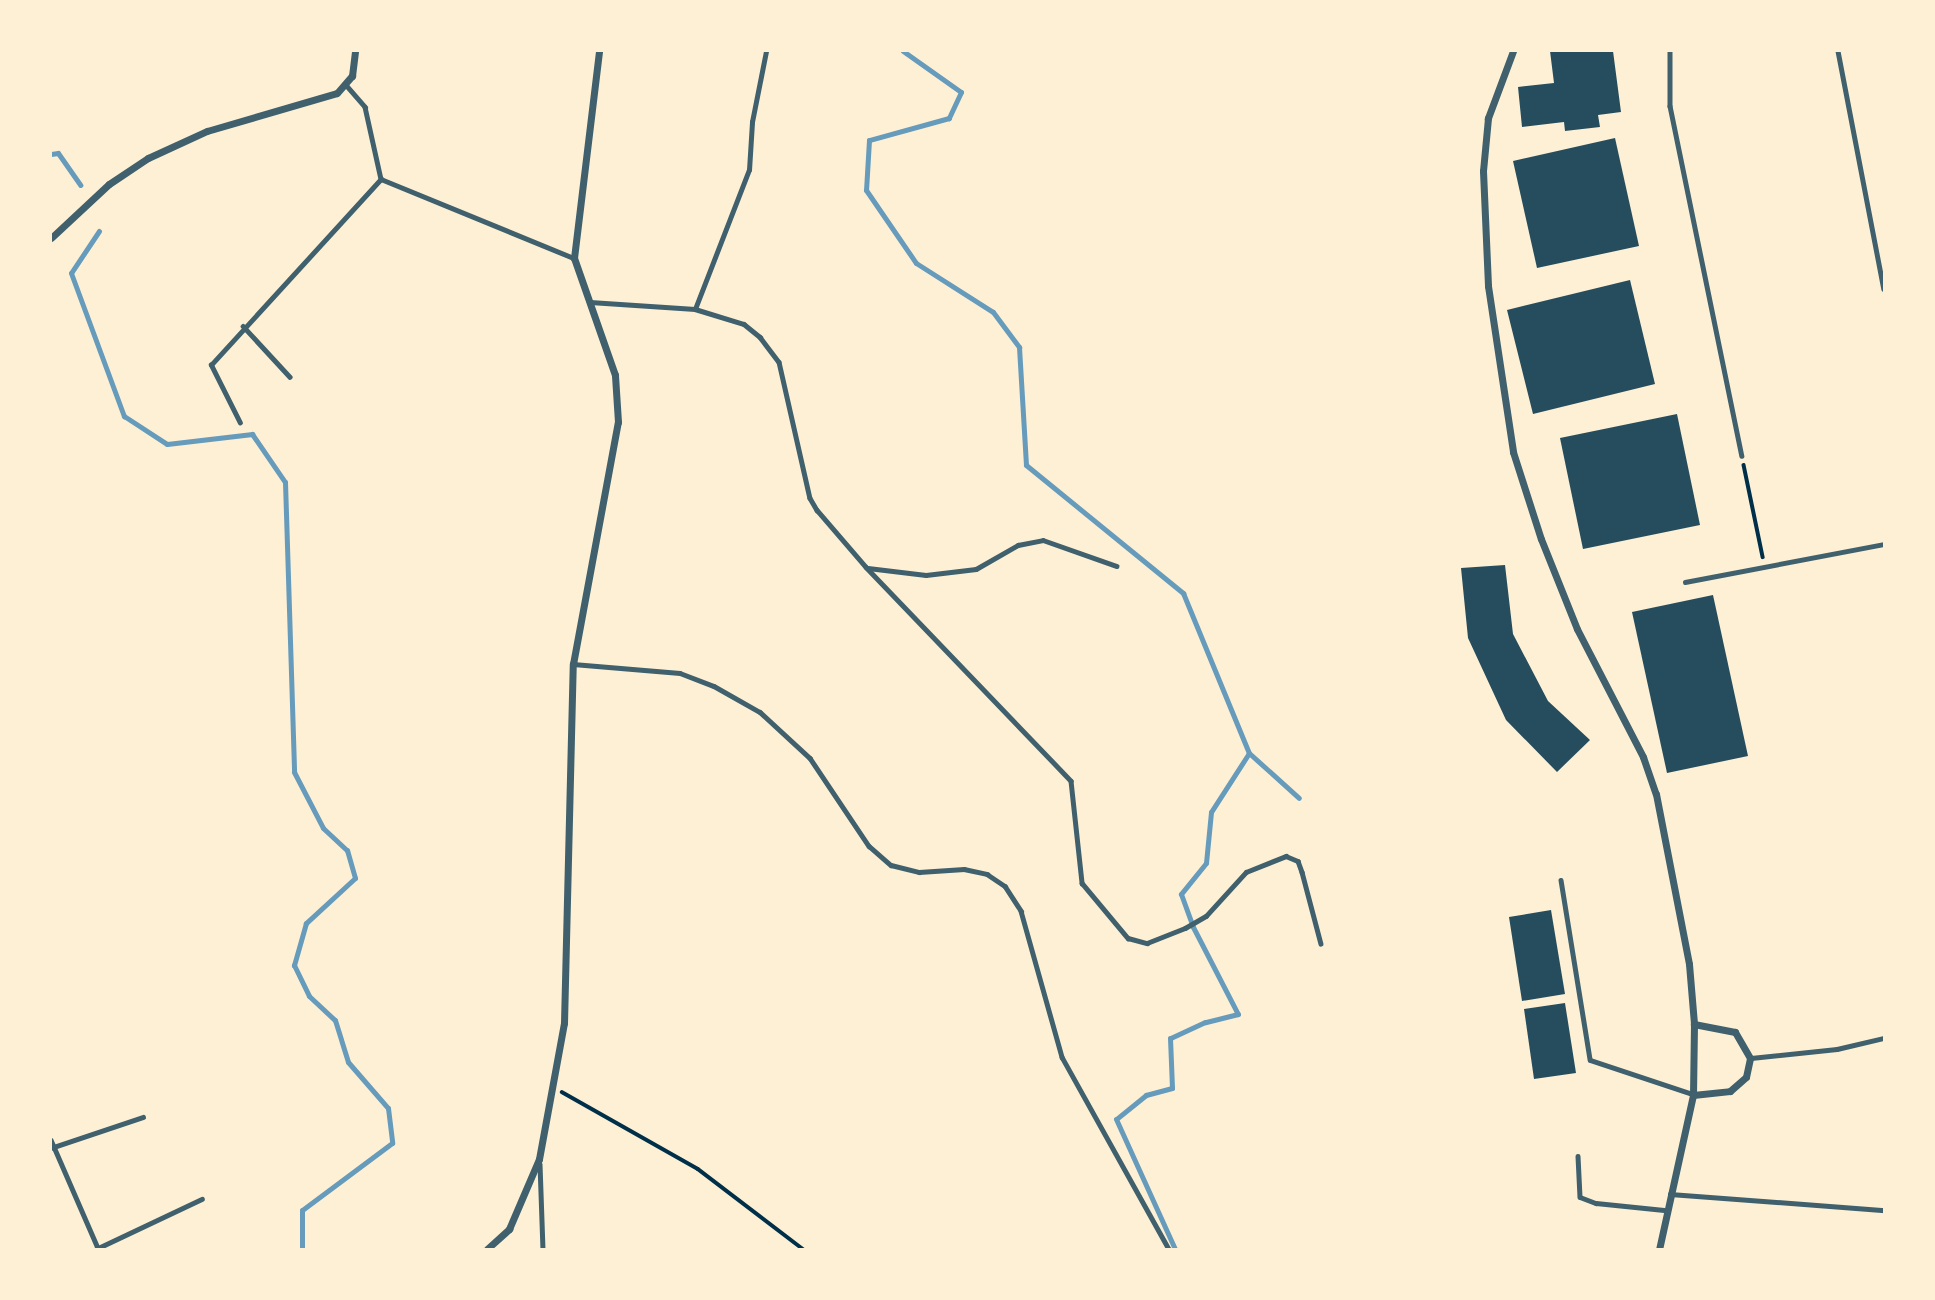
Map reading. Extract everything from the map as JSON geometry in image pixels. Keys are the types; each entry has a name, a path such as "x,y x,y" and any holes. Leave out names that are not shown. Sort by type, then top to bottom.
{"street":[{"path":"51,238 109,184 148,158 207,131 325,97 347,86 355,51"},
{"path":"487,1249 509,1229 539,1159 564,1023 573,664 618,422 615,375 574,258 599,51"},
{"path":"1513,51 1488,118 1483,171 1488,286 1511,439 1541,539 1577,629 1643,757 1657,794 1689,964 1694,1024 1693,1095 1664,1210 1659,1249"},
{"path":"1693,1095 1730,1091 1745,1077 1750,1058 1735,1032 1694,1024"}],"lane":[{"path":"695,310 749,170 752,122 766,51"},
{"path":"1670,51 1670,106 1742,456"},
{"path":"1838,51 1884,289"},
{"path":"347,86 365,107 382,179"},
{"path":"382,179 574,258"},
{"path":"240,423 211,365 243,326 382,179"},
{"path":"590,302 695,310 744,324 779,362 810,498 866,567 1072,781 1082,883 1128,938 1147,943 1185,928 1206,916 1246,873 1286,856 1298,861 1303,872 1321,943"},
{"path":"243,326 290,377"},
{"path":"866,567 926,575 976,569 1018,545 1043,540 1117,566"},
{"path":"1685,582 1884,544"},
{"path":"573,664 680,673 714,686 760,712 810,758 869,846 891,865 919,872 964,869 987,874 1005,886 1021,911 1062,1057 1169,1249"},
{"path":"1561,880 1590,1060 1693,1095"},
{"path":"1750,1058 1825,1051 1884,1038"},
{"path":"52,1147 143,1117"},
{"path":"51,1140 97,1249 202,1199"},
{"path":"1578,1156 1580,1197 1596,1203 1664,1210"},
{"path":"539,1159 542,1249"},
{"path":"1669,1194 1884,1210"}],"path":[{"path":"1742,456 1765,567"},
{"path":"554,1088 698,1169 803,1249"}],"building":[{"path":"1550,51 1613,51 1621,112 1598,115 1600,127 1565,131 1564,122 1522,127 1518,87 1554,83"},
{"path":"1615,138 1639,246 1537,268 1513,161"},
{"path":"1630,280 1655,384 1533,414 1507,310"},
{"path":"1677,414 1700,525 1583,549 1560,438"},
{"path":"1505,565 1513,634 1548,701 1590,740 1557,772 1506,720 1468,638 1461,568"},
{"path":"1713,595 1748,756 1667,773 1632,612"},
{"path":"1551,910 1565,994 1522,1001 1509,917"},
{"path":"1565,1003 1576,1073 1534,1079 1524,1009"}],"waterway":[{"path":"903,51 961,92 949,118 869,140 866,190 916,263 993,312 1019,347 1026,465 1183,593 1249,753 1211,812 1206,863 1181,894 1193,927 1238,1014 1205,1022 1170,1038 1172,1088 1146,1095 1116,1119 1175,1249"},
{"path":"51,154 58,153 80,185"},
{"path":"99,231 71,273 124,416 167,444 252,434 285,482 294,772 323,828 347,850 355,878 306,923 294,965 309,996 335,1020 348,1062 388,1108 392,1143 302,1210 302,1249"},
{"path":"1249,753 1299,798"}]}
